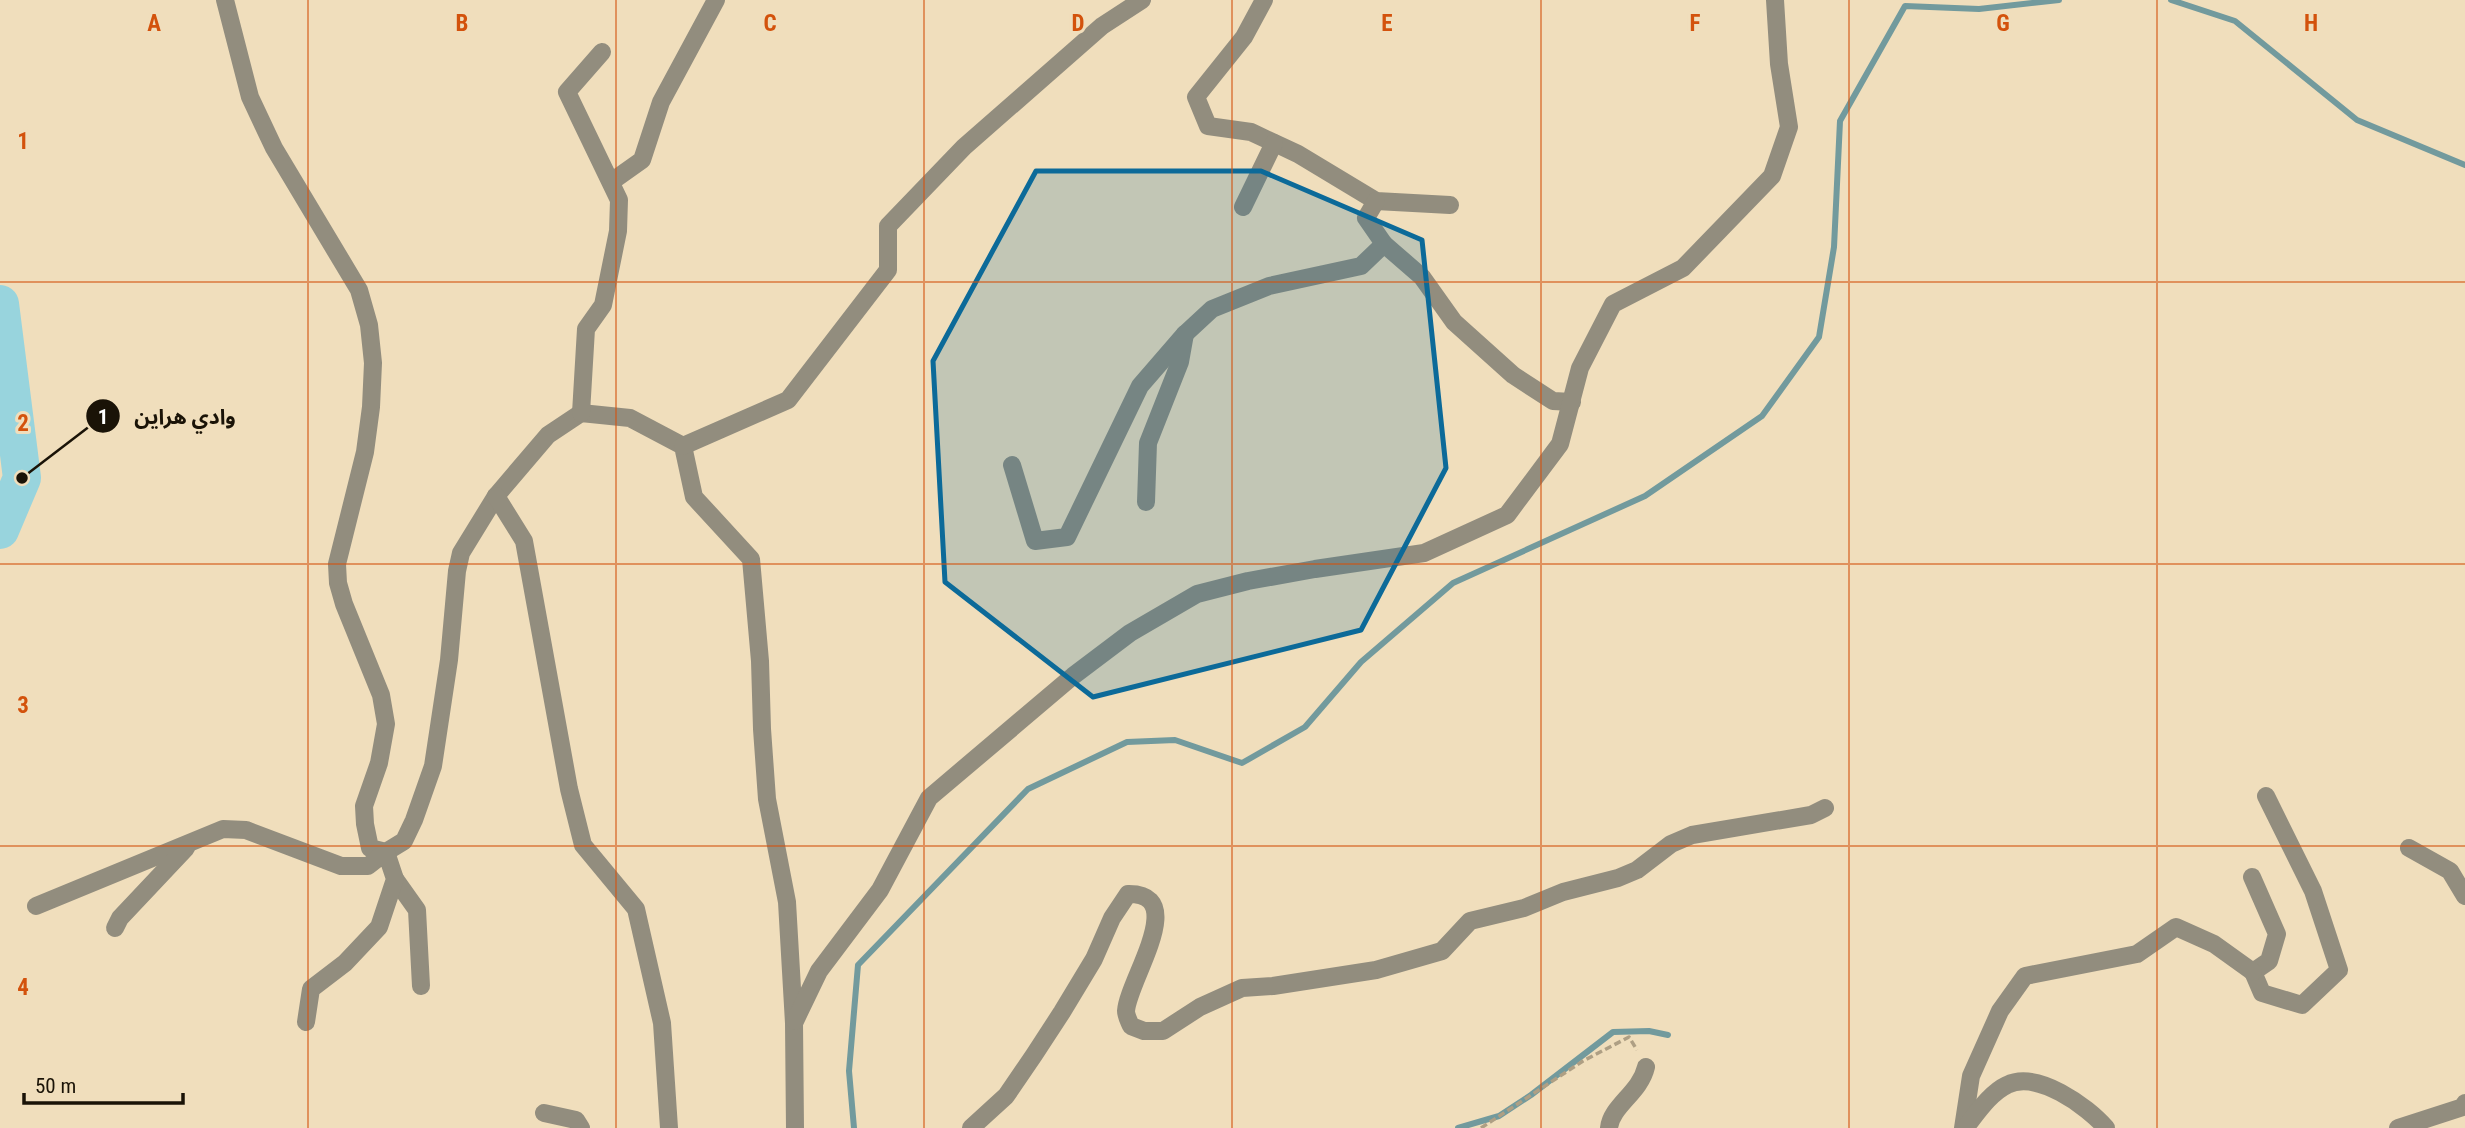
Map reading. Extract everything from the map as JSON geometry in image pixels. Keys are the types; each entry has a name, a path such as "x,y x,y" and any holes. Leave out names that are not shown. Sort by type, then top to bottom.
{"street":[{"path":"225,0 250,97 274,148 359,290 369,325 373,363 365,453 337,564 338,583 344,604 381,695 384,744 364,806 370,848 386,852"},
{"path":"611,182 642,160 660,102 716,0"},
{"path":"683,446 788,400 888,270 888,226 964,147 1102,26 1142,0"},
{"path":"1264,0 1244,37 1196,97 1208,126 1251,132 1298,154 1376,201 1450,205"},
{"path":"794,1023 819,971 880,890 929,798 1073,676 1130,633 1197,593 1315,569 1424,553 1507,515 1560,444 1580,368 1613,304 1683,268 1772,176 1789,127 1779,64 1775,0"},
{"path":"581,413 586,328 603,305 618,231 619,200 567,92 602,52"},
{"path":"1243,207 1274,143"},
{"path":"1376,201 1366,218 1384,244 1422,277 1454,322 1513,375 1553,401 1572,402"},
{"path":"1012,465 1034,541 1067,537 1140,386 1185,334 1212,309 1269,286 1361,266 1384,244"},
{"path":"1146,502 1148,443 1180,362 1185,334"},
{"path":"36,906 223,829 246,830 341,866 368,866 404,841 414,821 433,765 449,660 461,553 496,496 548,435 581,413 630,418 683,446 694,497 751,559 767,799 786,902 794,1023 795,1128"},
{"path":"496,496 524,541 569,789 583,845 636,909 662,1023 669,1128"},
{"path":"1964,1128 1971,1076 2000,1011 2025,976 2137,954 2176,928 2214,944 2253,972 2262,993 2302,1005 2339,970 2313,891 2266,796"},
{"path":"971,1128 1006,1096 1041,1044 1094,958 1112,919 1128,894 1141,894 1153,904 1157,919 1129,995 1126,1013 1131,1026 1144,1031 1163,1031 1200,1007 1242,988 1273,986 1376,970 1442,951 1470,921 1524,908 1563,892 1618,878 1636,870 1671,844 1692,835 1811,815 1825,808"},
{"path":"115,928 120,918 191,843"},
{"path":"2409,848 2450,871 2465,896"},
{"path":"386,852 396,879 417,910 421,986"},
{"path":"2252,877 2277,934 2269,961 2253,972"},
{"path":"306,1022 311,989 345,963 379,927 396,879"},
{"path":"1609,1128 1610,1120 1643,1082 1646,1068"},
{"path":"1964,1128 1996,1092 2008,1084 2020,1081 2039,1083 2066,1097 2089,1110 2106,1128"},
{"path":"2398,1128 2463,1107 2465,1103"},
{"path":"544,1113 576,1120 581,1128"}],"path":[{"path":"1481,1128 1583,1061 1629,1037 1646,1068"}],"highlighted area":[{"path":"1036,171 1261,171 1422,240 1446,468 1361,630 1093,697 945,582 933,361"}],"waterway":[{"path":"854,1128 849,1071 858,965 1028,789 1127,742 1175,740 1242,763 1305,727 1361,662 1453,583 1645,496 1762,416 1819,337 1834,247 1840,121 1905,6 1979,9 2059,0"},
{"path":"2171,0 2235,21 2357,120 2465,165"},
{"path":"0,304 22,478 0,530"},
{"path":"1458,1128 1499,1116 1613,1032 1649,1031 1668,1035"}],"place":[{"name":"وادي هراين","path":"22,478"}]}
